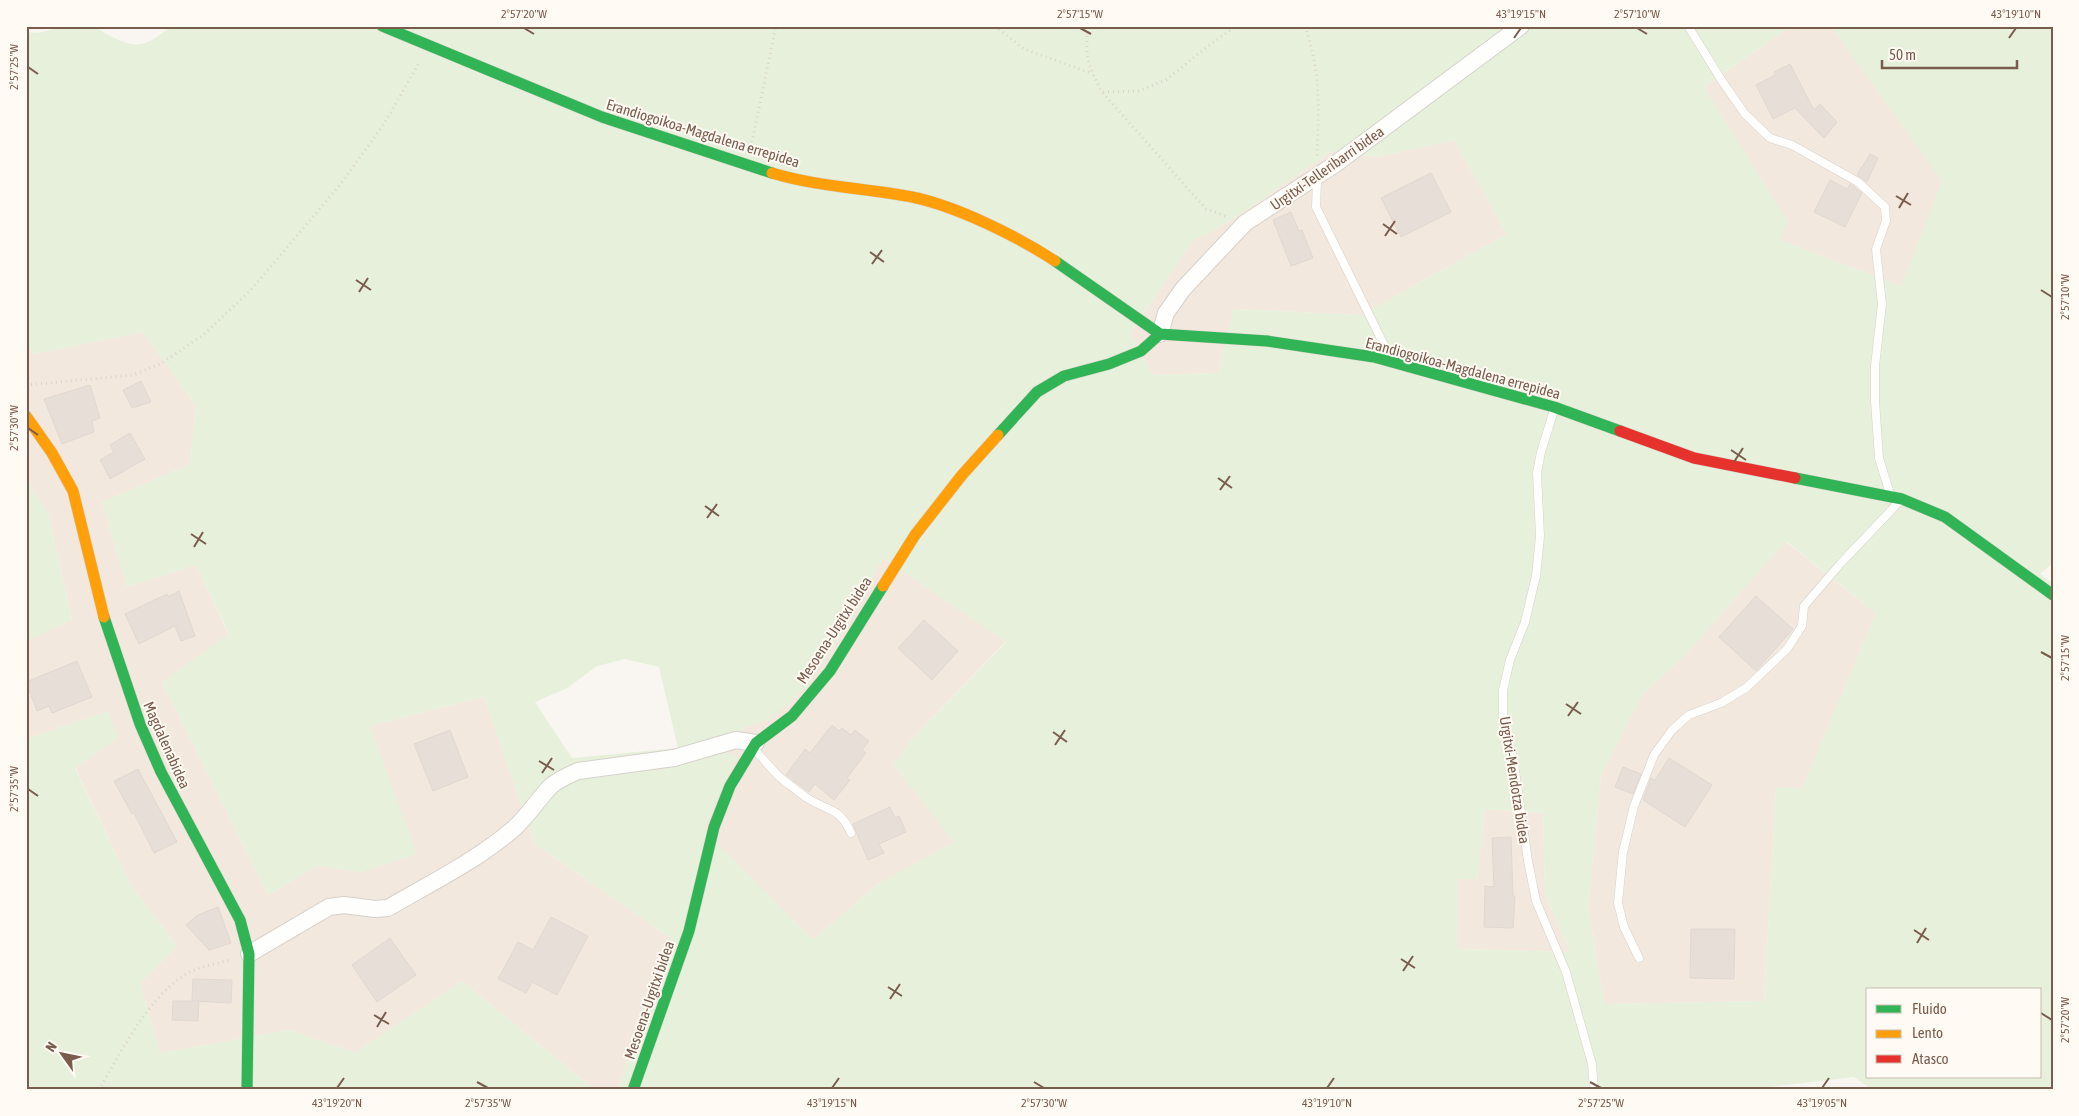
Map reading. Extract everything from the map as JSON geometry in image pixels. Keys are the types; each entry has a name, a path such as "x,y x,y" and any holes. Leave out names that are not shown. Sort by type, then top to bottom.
{"street":[{"name":"Erandiogoikoa-Magdalena errepidea","path":"382,26 602,117 747,165 776,174 844,188 913,197 959,212 1028,244 1160,334 1267,341 1374,357 1554,407 1694,458 1896,497 1945,517 2053,595"},
{"name":"Urgitxi-Telleribarri bidea","path":"1160,334 1166,313 1183,289 1245,224 1317,176 1521,26"},
{"name":"Mesoena-Urgitxi bidea","path":"633,1090 689,931 714,827 730,786 754,746 792,716 830,671 915,535 962,475 1037,392 1064,376 1109,364 1141,351 1160,334"},
{"name":"Magdalenabidea","path":"26,416 52,454 73,491 107,630 140,724 161,772 240,920 249,954 247,1090"},
{"path":"249,954 329,907 344,905 375,909 388,908 483,852 511,832 528,816 551,786 565,776 578,771 674,758 736,740 754,746"}],"lane":[{"path":"1639,958 1624,927 1618,903 1623,852 1632,815 1654,756 1672,730 1689,715 1721,703 1746,688 1787,649 1802,626 1804,606 1896,497 1879,458 1875,401 1875,366 1882,304 1876,249 1886,221 1885,208 1858,182 1792,145 1770,138 1745,114 1688,26"},
{"path":"1317,176 1316,207 1387,353 1395,362"},
{"name":"Urgitxi-Mendotza bidea","path":"1554,407 1537,473 1540,536 1536,576 1526,622 1510,660 1504,690 1503,718 1513,757 1528,861 1536,901 1566,972 1592,1064 1594,1090"},
{"path":"754,746 779,777 808,799 831,808 838,813 846,822 851,833"}],"path":[{"path":"747,165 776,26"},
{"path":"995,26 1024,49 1092,74"},
{"path":"1087,26 1086,56 1092,74 1102,92 1206,209 1245,224"},
{"path":"1102,92 1138,91 1166,80 1236,26"},
{"path":"1306,26 1314,51 1319,93 1317,176"},
{"path":"26,386 133,375 162,363 203,335 250,291 340,185 384,124 429,46"},
{"path":"99,1090 131,1036 155,1002 183,976 204,966 249,954"}],"shaded area":[{"path":"1791,26 1831,26 1943,181 1901,286 1780,240 1704,87"},
{"path":"1454,140 1507,234 1361,315 1234,309 1218,373 1153,375 1130,333 1194,239 1208,234 1242,213 1332,151 1378,157"},
{"path":"143,332 196,406 190,464 102,502 127,587 196,565 229,635 162,682 268,895 317,866 363,872 370,726 484,697 535,844 669,937 618,1090 595,1090 462,981 355,1053 290,1030 160,1053 140,983 177,946 130,884 75,767 117,738 108,711 29,738 26,728 26,642 72,619 48,513 26,479 26,344 34,354"},
{"path":"1785,541 1876,613 1802,790 1776,788 1764,1001 1604,1004 1588,907 1601,775 1642,695 1687,653"},
{"path":"883,558 1006,641 913,738 894,765 955,842 879,883 813,940 702,829 736,758 727,753 744,727 769,720 833,648"},
{"path":"1485,809 1543,813 1545,894 1570,952 1457,949 1458,878 1477,879"}],"green space":[{"path":"59,26 90,26 118,40 141,44 155,38 171,26 1791,26 1704,87 1788,222 1780,240 1901,286 1942,181 1831,26 2053,26 2053,563 2040,574 2053,583 2053,1090 1872,1090 1854,1077 1743,1090 618,1090 669,937 535,844 484,697 370,726 417,854 363,872 317,866 268,895 162,682 229,634 196,565 127,587 102,502 190,464 196,406 143,332 34,354 26,344 26,32 39,33","holes":["1454,140 1507,234 1361,315 1234,309 1218,373 1153,375 1130,333 1194,239 1208,234 1242,213 1332,151 1378,157","1786,541 1876,613 1802,789 1776,787 1764,1001 1604,1004 1588,907 1601,775 1642,695 1687,653","883,558 1006,642 913,738 894,765 954,842 879,883 813,940 703,829 736,758 727,752 744,727 769,720 805,688 833,648","625,659 659,667 678,748 572,758 535,702 567,688 597,666","1485,809 1543,813 1545,894 1570,952 1457,949 1458,879 1477,879"]},
{"path":"26,479 48,513 72,620 26,642"},
{"path":"108,711 118,738 75,768 130,884 177,946 140,983 160,1053 290,1030 355,1053 462,981 595,1090 26,1090 26,728 29,738"}],"building":[{"path":"1790,64 1814,110 1820,104 1837,122 1824,138 1795,108 1773,119 1756,85 1775,75 1774,72"},
{"path":"1870,154 1878,158 1867,182 1857,175"},
{"path":"1431,173 1451,212 1401,237 1381,198"},
{"path":"1830,180 1847,189 1850,184 1862,193 1845,227 1814,212"},
{"path":"1291,212 1299,231 1302,230 1313,258 1291,266 1273,220"},
{"path":"141,381 151,402 132,408 123,390"},
{"path":"90,385 100,418 92,421 94,432 62,444 44,399"},
{"path":"130,433 145,459 110,479 100,460 114,452 110,445"},
{"path":"179,591 195,636 181,641 175,626 139,644 125,614 167,594 168,597"},
{"path":"1756,596 1793,629 1756,671 1719,637"},
{"path":"924,620 958,651 932,680 898,648"},
{"path":"77,661 92,697 52,713 49,706 37,711 26,682"},
{"path":"832,725 839,731 842,728 851,735 855,730 869,741 862,750 866,753 847,778 850,780 834,800 815,784 809,792 786,775 805,749 810,753"},
{"path":"450,730 468,777 433,791 414,744"},
{"path":"1669,758 1712,785 1685,827 1643,800 1651,778 1655,780"},
{"path":"1623,767 1641,774 1633,794 1615,787"},
{"path":"138,769 177,842 154,853 134,813 132,814 114,781"},
{"path":"890,807 895,818 899,816 906,832 879,844 884,853 868,860 853,824"},
{"path":"1511,837 1513,896 1515,896 1513,928 1484,927 1485,886 1494,887 1492,838"},
{"path":"218,907 231,943 209,950 186,925 198,915"},
{"path":"551,917 588,936 557,995 532,982 526,993 498,979 518,942 533,950"},
{"path":"1691,929 1735,929 1734,979 1690,978"},
{"path":"390,938 416,975 377,1002 352,965"},
{"path":"193,979 232,980 231,1003 192,1001"},
{"path":"173,1001 199,1001 198,1021 172,1020"}],"traffic: fast":[{"path":"382,26 602,117 772,173"},
{"path":"1055,261 1160,334 1267,341 1374,357 1554,407 1620,431"},
{"path":"998,435 1037,392 1064,376 1109,364 1141,351 1160,334"},
{"path":"1795,478 1902,499 1945,517 2053,595"},
{"path":"633,1090 689,931 714,827 730,786 756,743 792,716 830,671 883,586"},
{"path":"104,617 140,724 161,772 240,920 249,954 247,1090"}],"traffic: slow":[{"path":"772,173 789,178 929,201 986,223 1055,261"},
{"path":"26,416 52,453 73,491 104,617"},
{"path":"883,586 915,535 962,475 998,435"}],"traffic: jam":[{"path":"1620,431 1694,458 1795,478"}]}
